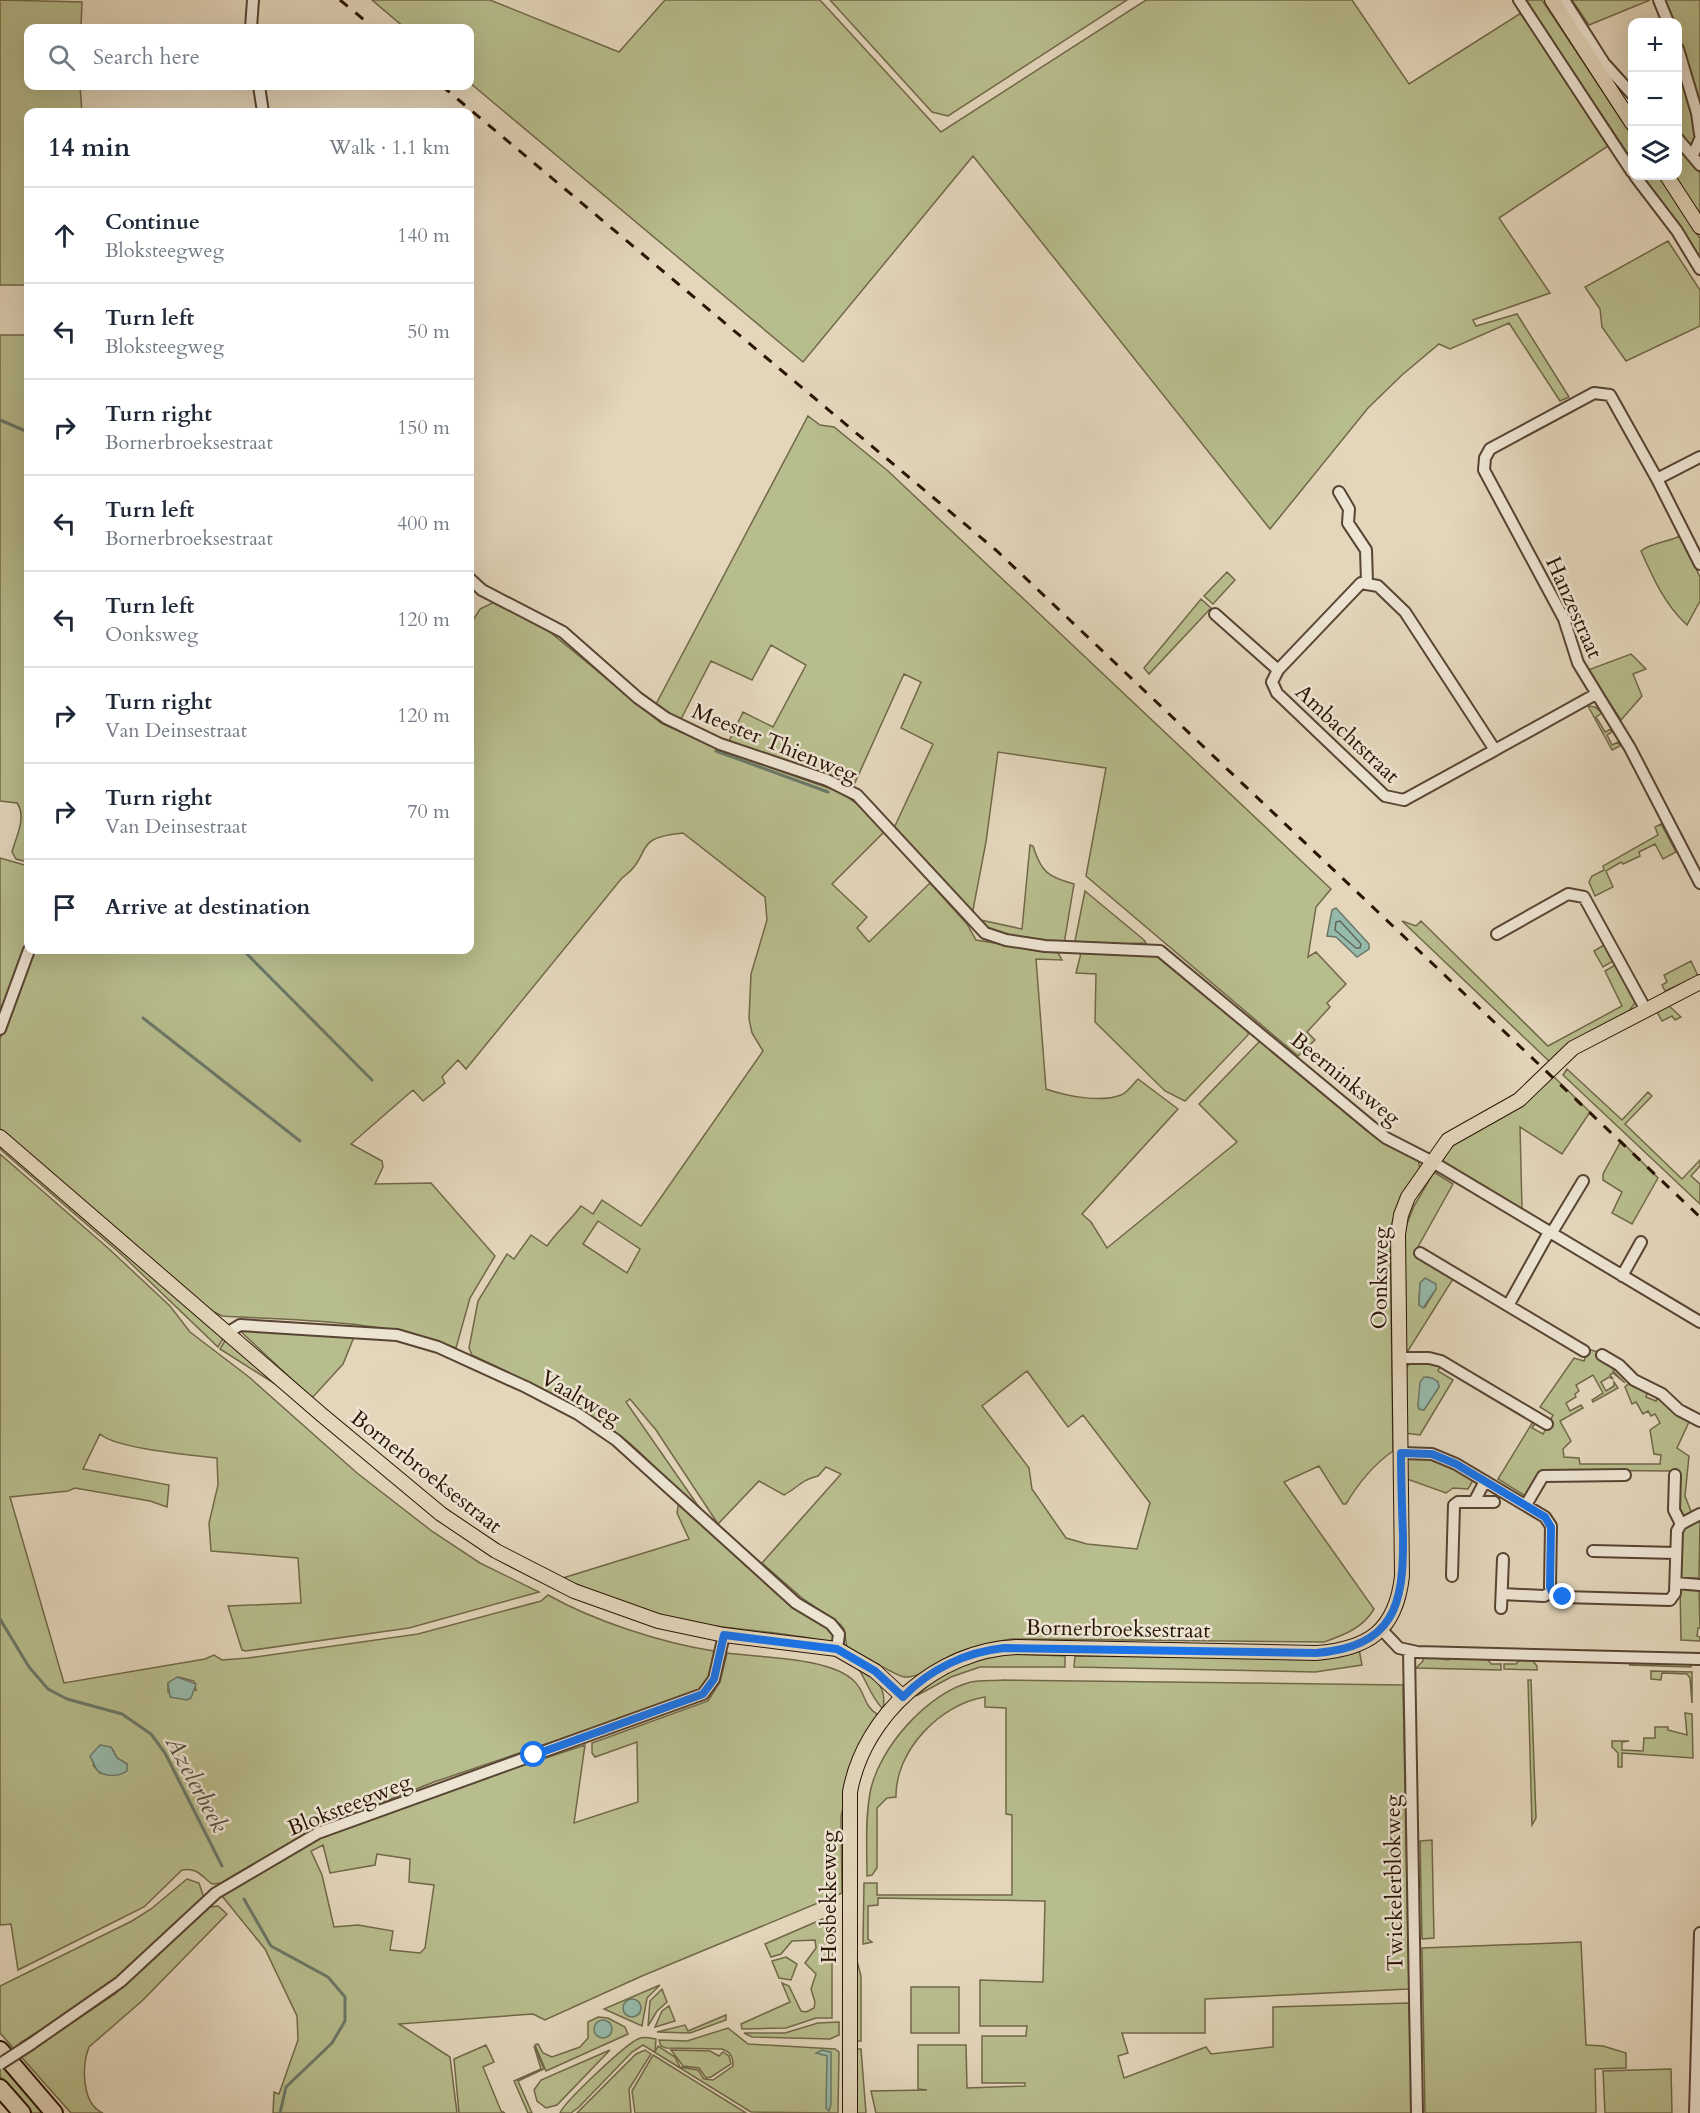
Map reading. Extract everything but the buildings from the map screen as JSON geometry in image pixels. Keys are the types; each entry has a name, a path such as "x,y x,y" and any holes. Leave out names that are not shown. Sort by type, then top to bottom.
{"highway":[{"path":"0,2050 54,2113"},
{"path":"0,2088 22,2113"}],"main road":[{"path":"1552,0 1628,117"},
{"path":"1670,180 1700,227"},
{"name":"Oonksweg","path":"1382,1630 1396,1608 1402,1576 1399,1223 1408,1197 1431,1161 1448,1140 1531,1092 1574,1048 1700,982"},
{"name":"Bornerbroeksestraat","path":"0,1137 441,1514 496,1551 574,1591 658,1621 724,1635 837,1649 875,1671 903,1697 939,1669 990,1650 1016,1647 1316,1653 1346,1649 1360,1644 1382,1630"},
{"name":"Hosbekkeweg","path":"850,2113 850,1792 858,1764 886,1716 903,1697"}],"street":[{"path":"251,24 253,0"},
{"path":"1519,0 1628,165"},
{"path":"1564,0 1604,63 1628,90"},
{"path":"1659,0 1666,18"},
{"path":"1682,65 1697,113 1700,134"},
{"path":"260,90 262,108"},
{"path":"1693,155 1700,140"},
{"path":"1682,144 1700,165"},
{"path":"1639,180 1677,231 1700,269"},
{"name":"Hanzestraat","path":"1657,478 1610,395 1594,393 1490,449 1485,458 1484,470 1564,619 1578,663 1630,748 1700,883"},
{"path":"1700,457 1657,478 1700,564"},
{"path":"1339,492 1349,509 1348,523 1366,550 1367,582 1378,586 1405,612 1495,750"},
{"name":"Ambachtstraat","path":"1367,582 1356,586 1278,670 1272,682 1277,693 1391,799 1409,798 1596,694"},
{"name":"Meester Thienweg","path":"474,583 482,590 563,632 638,698 666,718 720,744 827,780 857,795 986,933 1006,940 1045,946 1160,951"},
{"path":"1215,614 1278,670"},
{"path":"1497,934 1568,894 1584,897 1646,1010"},
{"name":"Beerninksweg","path":"1160,951 1386,1138 1431,1161 1700,1322"},
{"path":"0,1029 28,954"},
{"path":"1509,1304 1583,1181"},
{"path":"1622,1276 1641,1242"},
{"path":"1420,1253 1509,1304 1584,1351"},
{"name":"Vaaltweg","path":"227,1333 240,1325 398,1335 438,1347 526,1387 600,1428 641,1460 796,1603 831,1624 839,1634 837,1649"},
{"path":"1602,1355 1619,1365 1634,1380 1662,1394 1679,1410 1700,1421"},
{"path":"1399,1358 1429,1358 1441,1361 1547,1424"},
{"path":"1401,1453 1432,1454 1485,1481 1550,1521 1549,1582 1552,1592 1563,1597 1665,1602 1674,1597 1677,1531 1681,1524 1700,1514"},
{"path":"1526,1505 1543,1476 1625,1475"},
{"path":"1675,1475 1674,1510 1681,1524"},
{"path":"1474,1502 1485,1481"},
{"path":"1452,1576 1453,1509 1458,1502 1494,1502"},
{"path":"1593,1551 1676,1552"},
{"path":"1501,1608 1503,1559"},
{"path":"1676,1583 1700,1585"},
{"path":"1502,1594 1544,1596 1552,1592"},
{"path":"1382,1630 1400,1648 1408,1651 1700,1659"},
{"name":"Bloksteegweg","path":"0,2064 120,1982 216,1893 291,1846 318,1833 703,1694 714,1679 724,1635"},
{"name":"Twickelerblokweg","path":"1408,1651 1417,2113"},
{"path":"1695,2113 1698,2076 1700,1933"}],"shaded area":[{"path":"0,0 82,2 81,24 24,24 24,90 80,90 82,108 24,108 24,285 0,285"},
{"path":"372,0 490,0 619,52 665,0 820,0 941,132 1146,0 1352,0 1409,84 1521,13 1608,146 1499,218 1550,293 1473,320 1476,326 1517,314 1569,397 1560,401 1509,323 1450,349 1439,344 1368,408 1270,529 973,156 803,362 474,86 474,24 400,24"},
{"path":"830,0 1127,0 948,116 932,112"},
{"path":"1525,0 1542,0 1628,130 1628,154"},
{"path":"1572,0 1650,0 1589,25"},
{"path":"1665,0 1700,0 1700,108 1682,50 1682,18 1671,18"},
{"path":"1682,73 1693,113 1695,135 1694,146 1691,147 1682,139"},
{"path":"1682,152 1700,173 1700,214 1677,180 1682,180"},
{"path":"1646,180 1662,180 1700,238 1700,260"},
{"path":"1668,241 1700,290 1700,326 1626,361 1602,327 1600,309 1585,287"},
{"path":"0,335 24,335 24,861 16,859 12,852 20,827 20,809 17,803 0,801"},
{"path":"808,416 820,425 834,427 888,471 1331,889 1316,907 1308,957 1316,952 1346,984 1327,1003 1330,1007 1307,1032 1315,1040 1298,1056 1086,876 1106,768 998,752 986,842 972,915 894,828 933,744 901,728 921,682 904,674 853,787 729,741 743,712 773,727 806,665 771,645 752,680 711,661 680,721 655,706"},
{"path":"1680,536 1700,577 1700,601 1687,625 1666,600 1641,551"},
{"path":"1227,572 1235,580 1213,604 1204,596"},
{"path":"1201,599 1211,608 1149,674 1144,668"},
{"path":"494,602 545,628 661,723 720,750 840,792 857,804 884,832 832,884 867,917 857,928 869,942 930,883 967,924 976,940 1058,953 1062,960 1036,959 1046,1089 1073,1096 1104,1098 1124,1094 1138,1079 1178,1109 1082,1214 1091,1222 1107,1248 1237,1142 1199,1104 1260,1041 1371,1130 1418,1160 1420,1168 1399,1202 1390,1229 1393,1451 1367,1475 1346,1504 1343,1504 1319,1466 1284,1482 1374,1609 1359,1626 1324,1642 1012,1639 961,1651 918,1675 900,1676 847,1648 844,1629 840,1624 802,1598 762,1563 841,1474 826,1467 818,1476 804,1481 784,1495 759,1481 718,1524 656,1430 630,1399 626,1402 701,1510 637,1449 609,1428 552,1394 472,1355 469,1348 478,1301 507,1254 514,1259 531,1235 547,1246 581,1206 593,1214 602,1200 641,1226 763,1051 752,1033 749,1019 751,974 767,920 765,897 683,833 666,835 649,843 638,862 622,878 466,1069 458,1060 442,1077 445,1083 423,1101 413,1090 351,1144 382,1161 383,1167 375,1184 431,1183 495,1256 470,1298 456,1348 399,1331 370,1326 222,1316 202,1306 0,1131 0,1039 31,954 474,954 474,619 480,609","holes":["598,1221 640,1249 627,1273 583,1244","1027,1371 1068,1427 1083,1415 1150,1503 1137,1549 1087,1544 1066,1538 1032,1489 1029,1468 982,1406"]},
{"path":"1631,654 1646,669 1633,674 1642,696 1621,720 1588,670"},
{"path":"1588,706 1595,707 1602,713 1596,717 1605,732 1611,729 1612,732 1607,735 1612,745 1618,742 1620,746 1612,750"},
{"path":"1661,824 1676,852 1663,859 1655,844 1639,852 1640,856 1623,864 1621,862 1606,871 1613,887 1595,896 1589,882 1592,876 1604,870 1603,866 1658,835 1655,827"},
{"path":"1030,845 1033,846 1039,862 1047,872 1058,879 1074,884 1064,944 987,931 976,919 1022,929"},
{"path":"0,858 24,865 24,954 0,1021"},
{"path":"1085,891 1144,940 1146,943 1074,946"},
{"path":"1402,921 1416,926 1421,921 1548,1046 1622,1006 1605,971 1615,965 1635,1003 1629,1011 1578,1038 1551,1063"},
{"path":"1604,945 1613,961 1603,967 1594,951"},
{"path":"1081,953 1156,953 1249,1030 1248,1035 1185,1101 1165,1091 1095,1022 1096,974 1076,973"},
{"path":"1691,961 1698,976 1665,991 1662,985 1667,982 1664,975"},
{"path":"1668,1005 1681,1017 1675,1020 1672,1016 1662,1021 1657,1012"},
{"path":"1567,1069 1622,1120 1648,1092 1652,1096 1625,1124 1682,1179 1700,1160 1700,1166 1691,1176 1700,1184 1700,1204 1563,1075"},
{"path":"1552,1075 1590,1112 1562,1154 1520,1127 1522,1209 1440,1162 1454,1141 1529,1100"},
{"path":"1621,1141 1658,1178 1632,1224 1612,1213 1622,1192 1603,1180 1603,1174"},
{"path":"0,1143 224,1337 218,1347 122,1255 0,1149"},
{"path":"0,1154 108,1248 170,1306 190,1332 249,1377 357,1473 433,1532 480,1563 539,1592 409,1628 242,1650 228,1606 301,1603 298,1558 211,1551 209,1523 218,1485 217,1458 122,1444 100,1434 83,1469 169,1485 167,1507 150,1501 75,1488 68,1491 10,1497 64,1683 205,1659 214,1655 222,1660 248,1658 418,1634 541,1601 548,1595 586,1614 629,1630 673,1643 714,1651 707,1680 696,1693 434,1782 321,1827 223,1883 212,1884 195,1871 182,1870 144,1907 18,1970 11,1924 0,1925","holes":["178,1677 194,1681 196,1690 168,1692 168,1683","113,1750 117,1758 127,1764 116,1775 100,1773 93,1765"]},
{"path":"1434,1172 1453,1184 1414,1254 1453,1279 1406,1354 1405,1229 1414,1206","holes":["1420,1283 1436,1289 1425,1307 1419,1305"]},
{"path":"238,1329 354,1337 343,1364 312,1398"},
{"path":"226,1339 288,1392 220,1349"},
{"path":"1588,1349 1598,1352 1597,1356 1615,1365 1617,1367 1613,1371 1625,1383 1613,1373 1610,1375 1613,1379 1609,1377 1601,1382 1606,1391 1614,1386 1614,1382 1618,1388 1593,1402 1592,1400 1603,1393 1593,1375 1576,1385 1579,1391 1575,1394 1576,1397 1566,1403 1570,1411 1581,1405 1583,1408 1560,1421 1571,1441 1563,1449 1564,1457 1579,1458 1580,1464 1660,1464 1661,1455 1654,1454 1650,1430 1660,1423 1655,1414 1651,1416 1648,1411 1643,1414 1636,1402 1632,1404 1625,1387 1631,1381 1648,1391 1646,1397 1656,1401 1659,1396 1689,1422 1677,1448 1689,1456 1685,1496 1692,1514 1682,1517 1679,1510 1680,1473 1671,1471 1552,1470 1527,1497 1498,1479 1534,1420 1536,1422 1532,1428 1543,1434 1553,1415 1540,1407 1574,1358 1584,1361"},
{"path":"1413,1361 1441,1365 1438,1371 1453,1380 1420,1435 1405,1433 1404,1369","holes":["1428,1377 1438,1382 1439,1387 1424,1410 1419,1409 1418,1405"]},
{"path":"1407,1456 1442,1461 1475,1477 1468,1489 1453,1488 1446,1493 1407,1479"},
{"path":"679,1501 826,1623 836,1634 834,1643 689,1622 625,1604 563,1578 689,1539 677,1513"},
{"path":"1700,1519 1699,1578 1680,1579 1682,1534 1684,1529"},
{"path":"1680,1585 1695,1586 1699,1591 1700,1628 1698,1628 1697,1636 1700,1637 1700,1641 1681,1640"},
{"path":"1359,1649 1362,1665 1315,1672 1074,1667 1075,1656 1271,1658"},
{"path":"727,1653 812,1663 843,1673 854,1681 869,1707 878,1715 853,1769 841,1816 842,1893 642,1976 545,2020 533,2014 399,2024 450,2057 457,2113 273,2113 274,2092 279,2094 298,2040 297,2016 265,1949 222,1896 224,1893 302,1845 413,1802 585,1745 574,1823 638,1802 637,1742 595,1757 592,1753 592,1743 708,1701 720,1682","holes":["323,1845 330,1873 375,1865 377,1854 410,1859 409,1882 434,1885 425,1948 420,1953 390,1950 393,1931 358,1925 334,1927 322,1875 311,1851"]},
{"path":"1005,1654 1065,1656 1065,1667 980,1667 951,1677 916,1696 946,1674 980,1660"},
{"path":"1423,1656 1448,1660 1451,1656 1486,1657 1491,1664 1501,1664 1501,1670 1416,1668 1423,1661"},
{"path":"1521,1658 1530,1658 1537,1666 1537,1670 1504,1669 1504,1664 1516,1664"},
{"path":"854,1662 872,1676 881,1687 884,1700 883,1709 875,1699"},
{"path":"1635,1663 1691,1664 1691,1667 1629,1665"},
{"path":"1651,1671 1692,1672 1692,1703 1690,1678 1687,1674 1662,1673 1661,1680 1651,1679"},
{"path":"1003,1680 1403,1685 1409,1989 1205,1999 1205,2033 1122,2033 1128,2053 1118,2056 1124,2078 1206,2047 1211,2054 1273,2047 1273,2007 1409,2003 1412,2113 876,2113 871,2091 927,2090 918,2089 918,2045 966,2045 967,2088 1025,2086 1025,2083 982,2083 982,2036 1026,2036 1027,2026 980,2026 980,1980 1043,1982 1045,1901 878,1898 878,1905 868,1906 868,1939 872,1942 863,1944 864,1883 877,1883 877,1895 1012,1895 1012,1815 1006,1814 1006,1708 985,1707 985,1697 968,1701 952,1709 923,1732 912,1747 903,1763 896,1797 887,1798 877,1808 877,1868 872,1875 867,1876 867,1824 870,1793 875,1776 894,1741 922,1710 954,1688 971,1682"},
{"path":"1528,1680 1531,1680 1536,1818 1532,1825"},
{"path":"1685,1713 1692,1714 1693,1758 1622,1753 1622,1767 1618,1767 1618,1753 1612,1747 1612,1741 1629,1741 1622,1742 1622,1750 1643,1751 1644,1738 1655,1738 1655,1727 1668,1727 1668,1730 1687,1735"},
{"path":"1432,1840 1434,1938 1422,1939 1420,1841"},
{"path":"187,1879 199,1883 204,1898 123,1974 20,2043 28,2052 115,1994 210,1907 218,1906 227,1914 143,2000 89,2047 85,2064 87,2093 96,2108 103,2113 71,2113 0,2033 0,1986 132,1921 151,1909"},
{"path":"832,1915 832,2018 816,2018 786,2028 742,2029 741,2024 790,2002 782,1983 789,1986 801,2011 806,2012 814,2008 815,2002 811,1989 816,1974 805,1963 816,1948 815,1940 792,1941 781,1954 771,1957 765,1944"},
{"path":"1581,1942 1586,2045 1603,2046 1626,2053 1626,2068 1595,2069 1596,2113 1425,2113 1422,1948"},
{"path":"855,1953 861,1976 861,2041 854,2041"},
{"path":"786,1957 797,1964 791,1980 779,1978 772,1961"},
{"path":"660,1985 647,1998 642,2026 604,2009"},
{"path":"911,1987 959,1987 959,2033 911,2033"},
{"path":"662,1989 667,2002 657,2011 648,2026 650,2001"},
{"path":"669,2006 675,2021 655,2027 662,2011"},
{"path":"726,2015 726,2020 690,2033 657,2032 685,2025 688,2031"},
{"path":"598,2017 608,2018 625,2027 628,2034 546,2071 535,2045 538,2044 543,2053 552,2057 580,2047 588,2038 588,2022"},
{"path":"839,2022 839,2035 830,2039 752,2037 744,2033 785,2033 818,2023"},
{"path":"728,2028 748,2044 835,2049 839,2052 838,2113 751,2112 643,2045 632,2052 579,2107 571,2113 560,2113 583,2086 609,2062 631,2043 642,2038 656,2039 655,2052 658,2046 675,2057 680,2067 698,2070 704,2079 713,2080 733,2066 732,2057 728,2052 722,2049 666,2048 661,2046 659,2040 687,2041"},
{"path":"486,2045 494,2062 483,2067 501,2111 505,2113 459,2113 454,2059"},
{"path":"534,2046 544,2069 518,2081 532,2113 528,2113 514,2081 541,2069"},
{"path":"854,2049 861,2049 866,2113 854,2113"},
{"path":"610,2050 557,2105 546,2108 537,2101 534,2090 541,2080"},
{"path":"645,2050 651,2054 629,2089 631,2113 577,2113 636,2054"},
{"path":"671,2050 710,2051 719,2056 723,2052 729,2056 731,2064 706,2078 699,2068 683,2066"},
{"path":"653,2055 746,2113 635,2113 632,2091"},
{"path":"0,2062 45,2113 32,2113 0,2076"},
{"path":"1671,2069 1672,2113 1605,2113 1603,2071"}],"water":[{"path":"1336,908 1369,944 1369,949 1357,957 1336,937 1327,936 1332,910"},
{"path":"1425,1278 1436,1284 1436,1289 1423,1308 1419,1305 1420,1283"},
{"path":"1424,1377 1438,1382 1439,1387 1424,1410 1419,1409 1418,1405 1420,1382"},
{"path":"177,1677 196,1684 191,1698 187,1700 170,1697 168,1683"},
{"path":"100,1745 111,1747 117,1758 127,1764 127,1771 112,1775 97,1770 90,1756"},
{"path":"632,1999 638,2002 641,2008 638,2014 632,2017 626,2014 623,2008 626,2002"},
{"path":"603,2020 609,2023 612,2029 609,2035 603,2038 597,2035 594,2029 597,2023"},
{"path":"822,2050 831,2052 829,2111 826,2108 827,2056 816,2053"}],"waterway":[{"path":"0,420 24,430"},
{"path":"716,751 828,792"},
{"path":"247,954 372,1080"},
{"path":"143,1018 300,1141"},
{"name":"Azelerbeek","path":"0,1619 29,1667 48,1689 67,1699 122,1714 151,1734 165,1753 222,1866"},
{"name":"Azelerbeek","path":"244,1899 271,1946 328,1977 345,1997 345,2021 332,2043 286,2087 280,2113"}],"railway":[{"path":"340,0 369,24"},
{"path":"447,90 468,108"},
{"path":"474,113 997,551 1700,1217"}],"route":[{"path":"534,1755 703,1694 714,1679 724,1635 837,1649 875,1671 903,1697 922,1680 953,1662 978,1652 1004,1648 1316,1653 1346,1649 1372,1638 1382,1630 1396,1608 1401,1591 1403,1554 1401,1453 1432,1454 1456,1464 1550,1521 1549,1582 1552,1592 1563,1597"}]}
